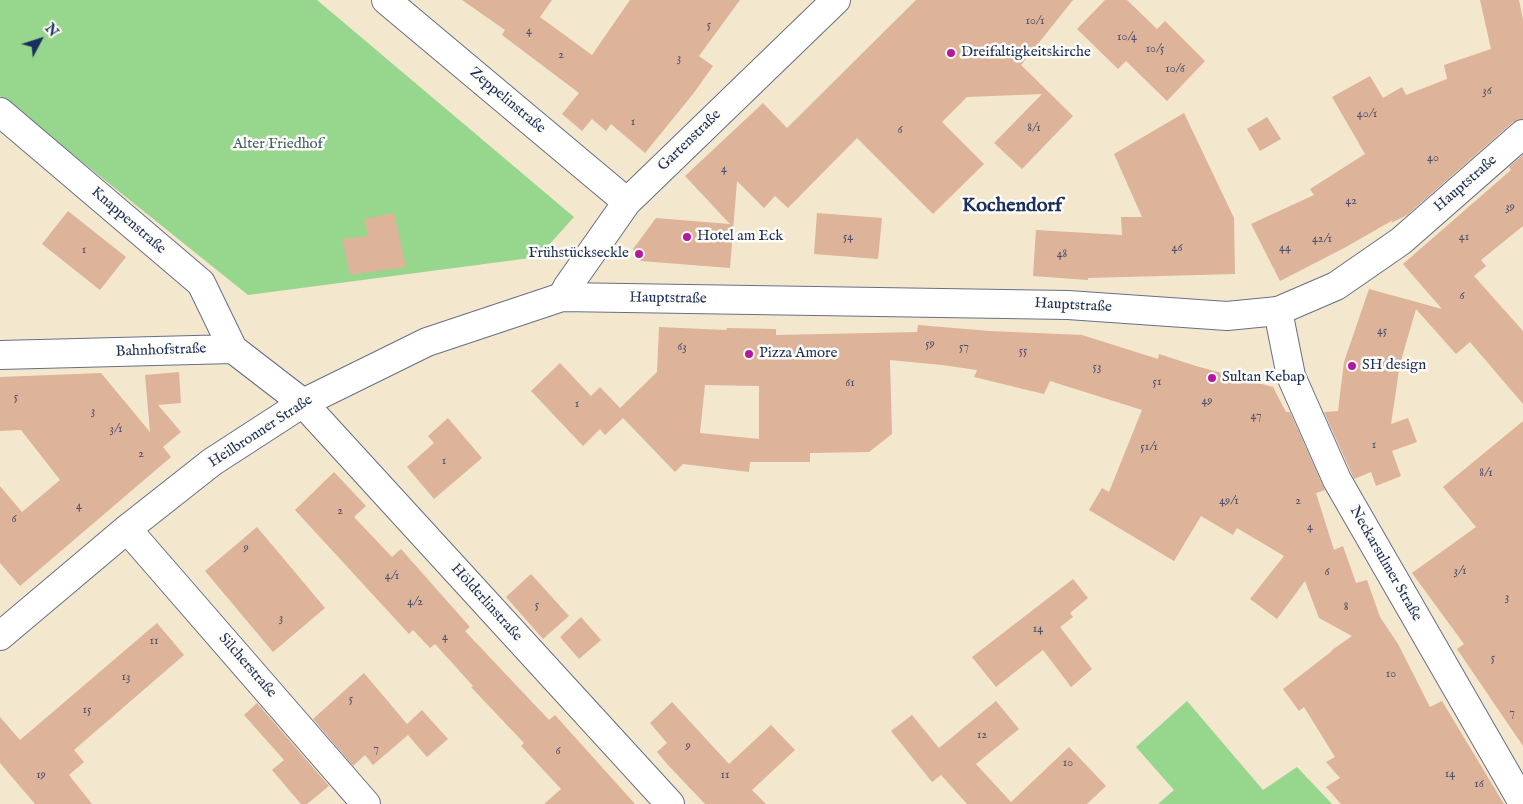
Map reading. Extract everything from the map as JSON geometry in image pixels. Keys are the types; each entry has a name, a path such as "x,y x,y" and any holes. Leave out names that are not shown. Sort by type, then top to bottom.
{"street":[{"name":"Zeppelinstraße","path":"386,0 627,202"},
{"name":"Gartenstraße","path":"562,297 627,202 836,0"},
{"name":"Knappenstraße","path":"0,112 201,283 233,349"},
{"name":"Hauptstraße","path":"562,297 1068,304 1227,316 1278,311 1336,286 1401,241 1523,134"},
{"name":"Heilbronner Straße","path":"0,636 127,529 212,462 303,403 427,342 562,297"},
{"name":"Neckarsulmer Straße","path":"1278,311 1291,376 1337,480 1523,803"},
{"name":"Bahnhofstraße","path":"0,355 233,349"},
{"path":"233,349 303,403"},
{"name":"Hölderlinstraße","path":"303,403 670,804"},
{"name":"Silcherstraße","path":"127,529 366,804"}],"green space":[{"name":"Alter Friedhof","path":"0,0 317,0 574,217 538,257 248,295 0,96"},
{"path":"1187,701 1263,790 1297,767 1332,804 1158,804 1174,790 1136,747"}],"building":[{"path":"462,0 552,0 540,17 592,55 630,0 740,0 699,56 713,66 645,153 611,124 606,131 592,119 582,131 562,114 579,93 502,35 505,30"},
{"path":"916,0 1073,0 1021,65 1073,116 1022,169 994,143 1042,94 967,97 942,122 984,164 933,214 857,138 788,208 775,196 764,208 737,181 730,268 641,261 633,249 656,218 730,224 685,176 763,103 787,128"},
{"path":"1105,0 1127,0 1157,29 1165,21 1205,61 1167,101 1126,61 1118,69 1077,29"},
{"path":"1480,0 1519,0 1523,20 1523,119 1513,122 1407,215 1391,223 1393,220 1280,281 1251,224 1314,195 1310,189 1365,154 1332,97 1370,76 1383,98 1402,87 1406,95 1447,79 1444,65 1491,49"},
{"path":"1184,113 1234,218 1235,274 1088,278 1088,280 1033,276 1036,230 1122,235 1121,217 1142,217 1114,154"},
{"path":"1267,117 1281,139 1260,151 1247,129"},
{"path":"1523,155 1523,226 1481,260 1486,266 1474,276 1523,331 1523,404 1470,342 1456,354 1416,309 1400,364 1391,424 1408,418 1417,442 1392,451 1401,476 1376,486 1371,472 1354,479 1324,412 1338,411 1344,362 1369,289 1442,309 1403,264 1511,170 1509,167"},
{"path":"68,211 126,257 100,290 42,244"},
{"path":"394,213 406,267 350,275 342,239 368,236 364,219"},
{"path":"817,213 882,218 878,259 814,254"},
{"path":"918,325 990,331 1082,335 1158,359 1159,354 1273,387 1286,412 1290,412 1325,490 1316,493 1334,550 1343,546 1356,583 1367,580 1380,617 1398,644 1430,707 1442,701 1504,804 1341,804 1326,787 1340,778 1326,762 1335,757 1304,707 1299,711 1283,689 1352,636 1319,618 1305,581 1277,619 1250,599 1284,556 1237,528 1233,535 1201,516 1174,561 1089,510 1102,488 1109,492 1142,410 1050,381 1044,394 974,377 977,370 890,360 892,434 869,452 810,453 810,462 750,462 749,472 683,464 675,472 623,418 605,435 600,429 583,446 531,391 560,363 591,396 600,387 620,408 657,372 659,327 726,330 727,328 776,329 776,335 917,332","holes":["705,385 759,386 759,439 700,433"]},
{"path":"179,372 181,403 158,405 181,432 163,447 171,457 20,586 0,563 0,486 22,512 60,480 21,430 0,431 0,377 101,373 150,432 145,375"},
{"path":"448,418 482,458 434,499 407,467 434,443 428,436"},
{"path":"1523,421 1523,746 1457,649 1464,644 1412,573 1476,527 1443,487"},
{"path":"334,472 366,506 354,517 392,557 401,549 470,627 465,631 549,720 555,715 635,804 544,804 561,789 521,746 524,743 471,687 473,686 435,644 430,648 413,630 409,634 295,510"},
{"path":"257,527 325,608 273,652 205,571"},
{"path":"531,574 569,616 543,639 506,597"},
{"path":"1073,579 1088,598 1070,613 1073,617 1060,627 1092,669 1071,687 1043,650 996,687 972,657"},
{"path":"581,617 601,640 579,659 560,637"},
{"path":"157,623 184,655 74,750 84,762 69,775 92,804 35,804 0,763 0,717 20,740"},
{"path":"364,673 407,724 422,710 448,739 427,757 408,735 373,765 365,755 353,766 313,719"},
{"path":"996,701 1019,729 976,764 1011,802 1069,747 1106,786 1087,804 967,804 941,775 932,782 891,731 912,715 939,748"},
{"path":"672,702 729,764 771,725 795,750 752,790 766,804 705,804 668,765 657,752 667,743 650,723"},
{"path":"257,703 329,786 307,804 301,804 272,770 284,760 244,715"}],"place":[{"name":"Dreifaltigkeitskirche","path":"951,53"},
{"name":"Hotel am Eck","path":"687,237"},
{"name":"Frühstückseckle","path":"639,254"},
{"name":"Pizza Amore","path":"749,354"},
{"name":"SH design","path":"1352,366"},
{"name":"Sultan Kebap","path":"1212,378"}],"district":[{"name":"Kochendorf","path":"1012,207"}]}
